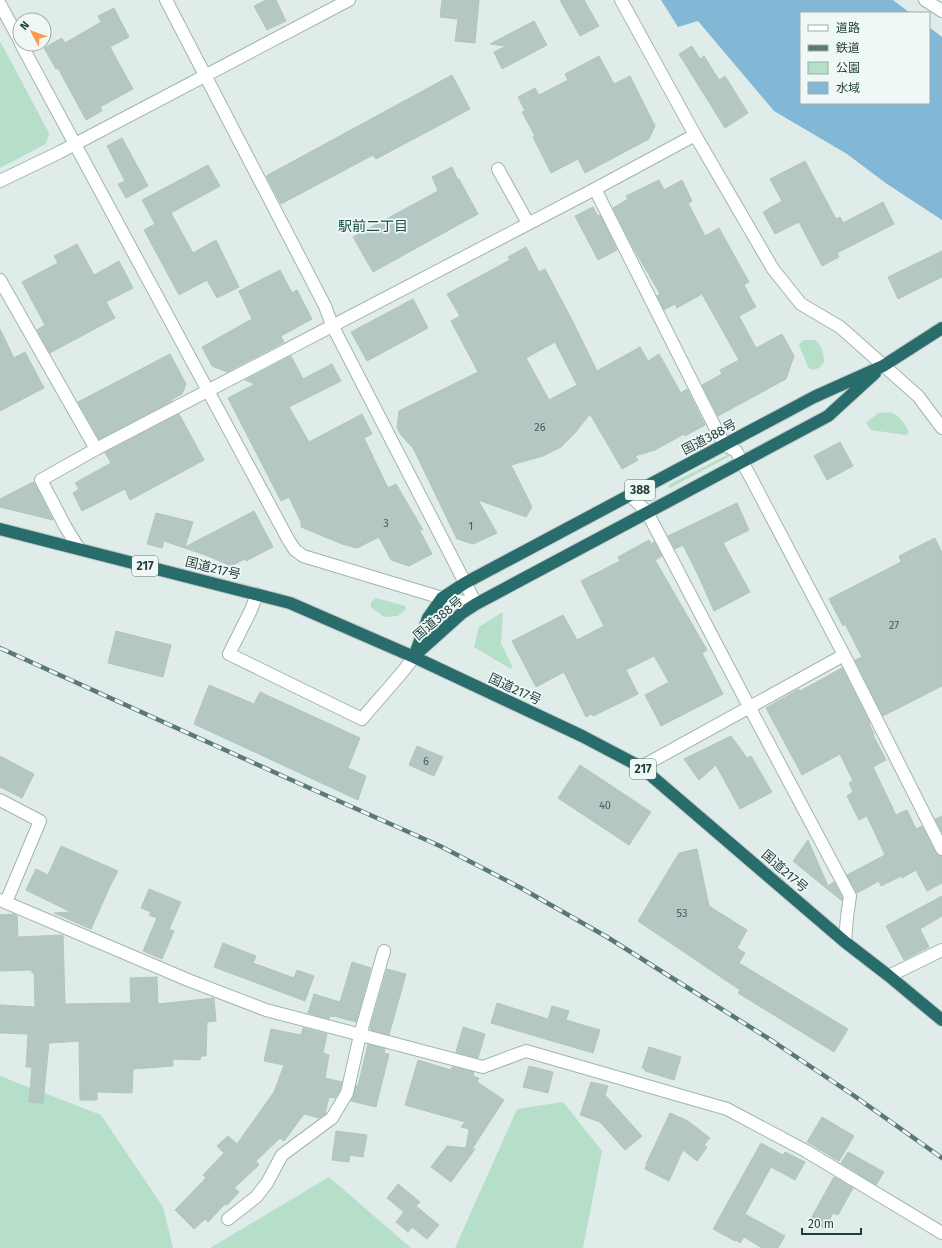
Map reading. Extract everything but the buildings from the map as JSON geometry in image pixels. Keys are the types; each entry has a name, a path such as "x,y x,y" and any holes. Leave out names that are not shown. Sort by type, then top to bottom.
{"highway":[{"name":"国道388号","path":"414,657 428,618 442,598 465,583 814,397 883,366 942,328"},
{"name":"国道388号","path":"414,657 462,613 476,604 828,416 883,366"},
{"name":"国道217号","path":"0,529 290,603 414,657 582,736 641,767 845,942 890,976 942,1020"}],"street":[{"path":"166,0 325,306 332,326 476,604"},
{"path":"0,181 75,144 349,0"},
{"path":"622,0 695,135 773,269 802,304 840,327 918,396 942,428"},
{"path":"925,0 942,12"},
{"path":"0,4 12,26"},
{"path":"26,52 295,550 303,556 442,598 476,604"},
{"path":"79,549 41,480 96,449 695,135"},
{"path":"498,169 528,223"},
{"path":"594,189 725,445 736,451 844,655 942,849"},
{"path":"0,280 96,449"},
{"path":"630,495 647,512 749,708 850,896 845,942"},
{"path":"257,594 251,610 229,654 362,719 400,676 414,657"},
{"path":"641,767 844,655"},
{"path":"0,800 40,821 3,901 188,980 266,1010 483,1067 526,1051 727,1109 806,1151 942,1233"},
{"path":"890,976 942,950"},
{"path":"228,1219 256,1197 267,1183 282,1155 332,1118 347,1094 360,1034 384,951"}],"green space":[{"path":"0,41 49,133 46,144 0,168"},
{"path":"803,340 815,340 821,347 824,362 819,368 813,370 808,367 799,345"},
{"path":"878,413 895,414 907,427 909,433 905,435 871,430 866,423"},
{"path":"731,454 730,456 670,488 668,487 670,484"},
{"path":"376,598 405,606 406,609 398,616 384,617 371,607 371,602"},
{"path":"503,613 501,643 512,666 511,669 474,647 479,627"},
{"path":"0,1076 101,1115 163,1207 173,1248 0,1248"},
{"path":"563,1102 602,1151 583,1248 455,1248 517,1109"},
{"path":"329,1177 411,1248 210,1248"}],"water":[{"path":"661,0 893,0 909,12 800,12 800,104 930,104 930,28 942,37 942,220 887,184 847,154 774,111 698,21 678,27"}],"railway":[{"path":"0,648 440,846 521,888 607,937 774,1042 853,1095 942,1158"}],"district":[{"name":"駅前二丁目","path":"373,226"}]}
